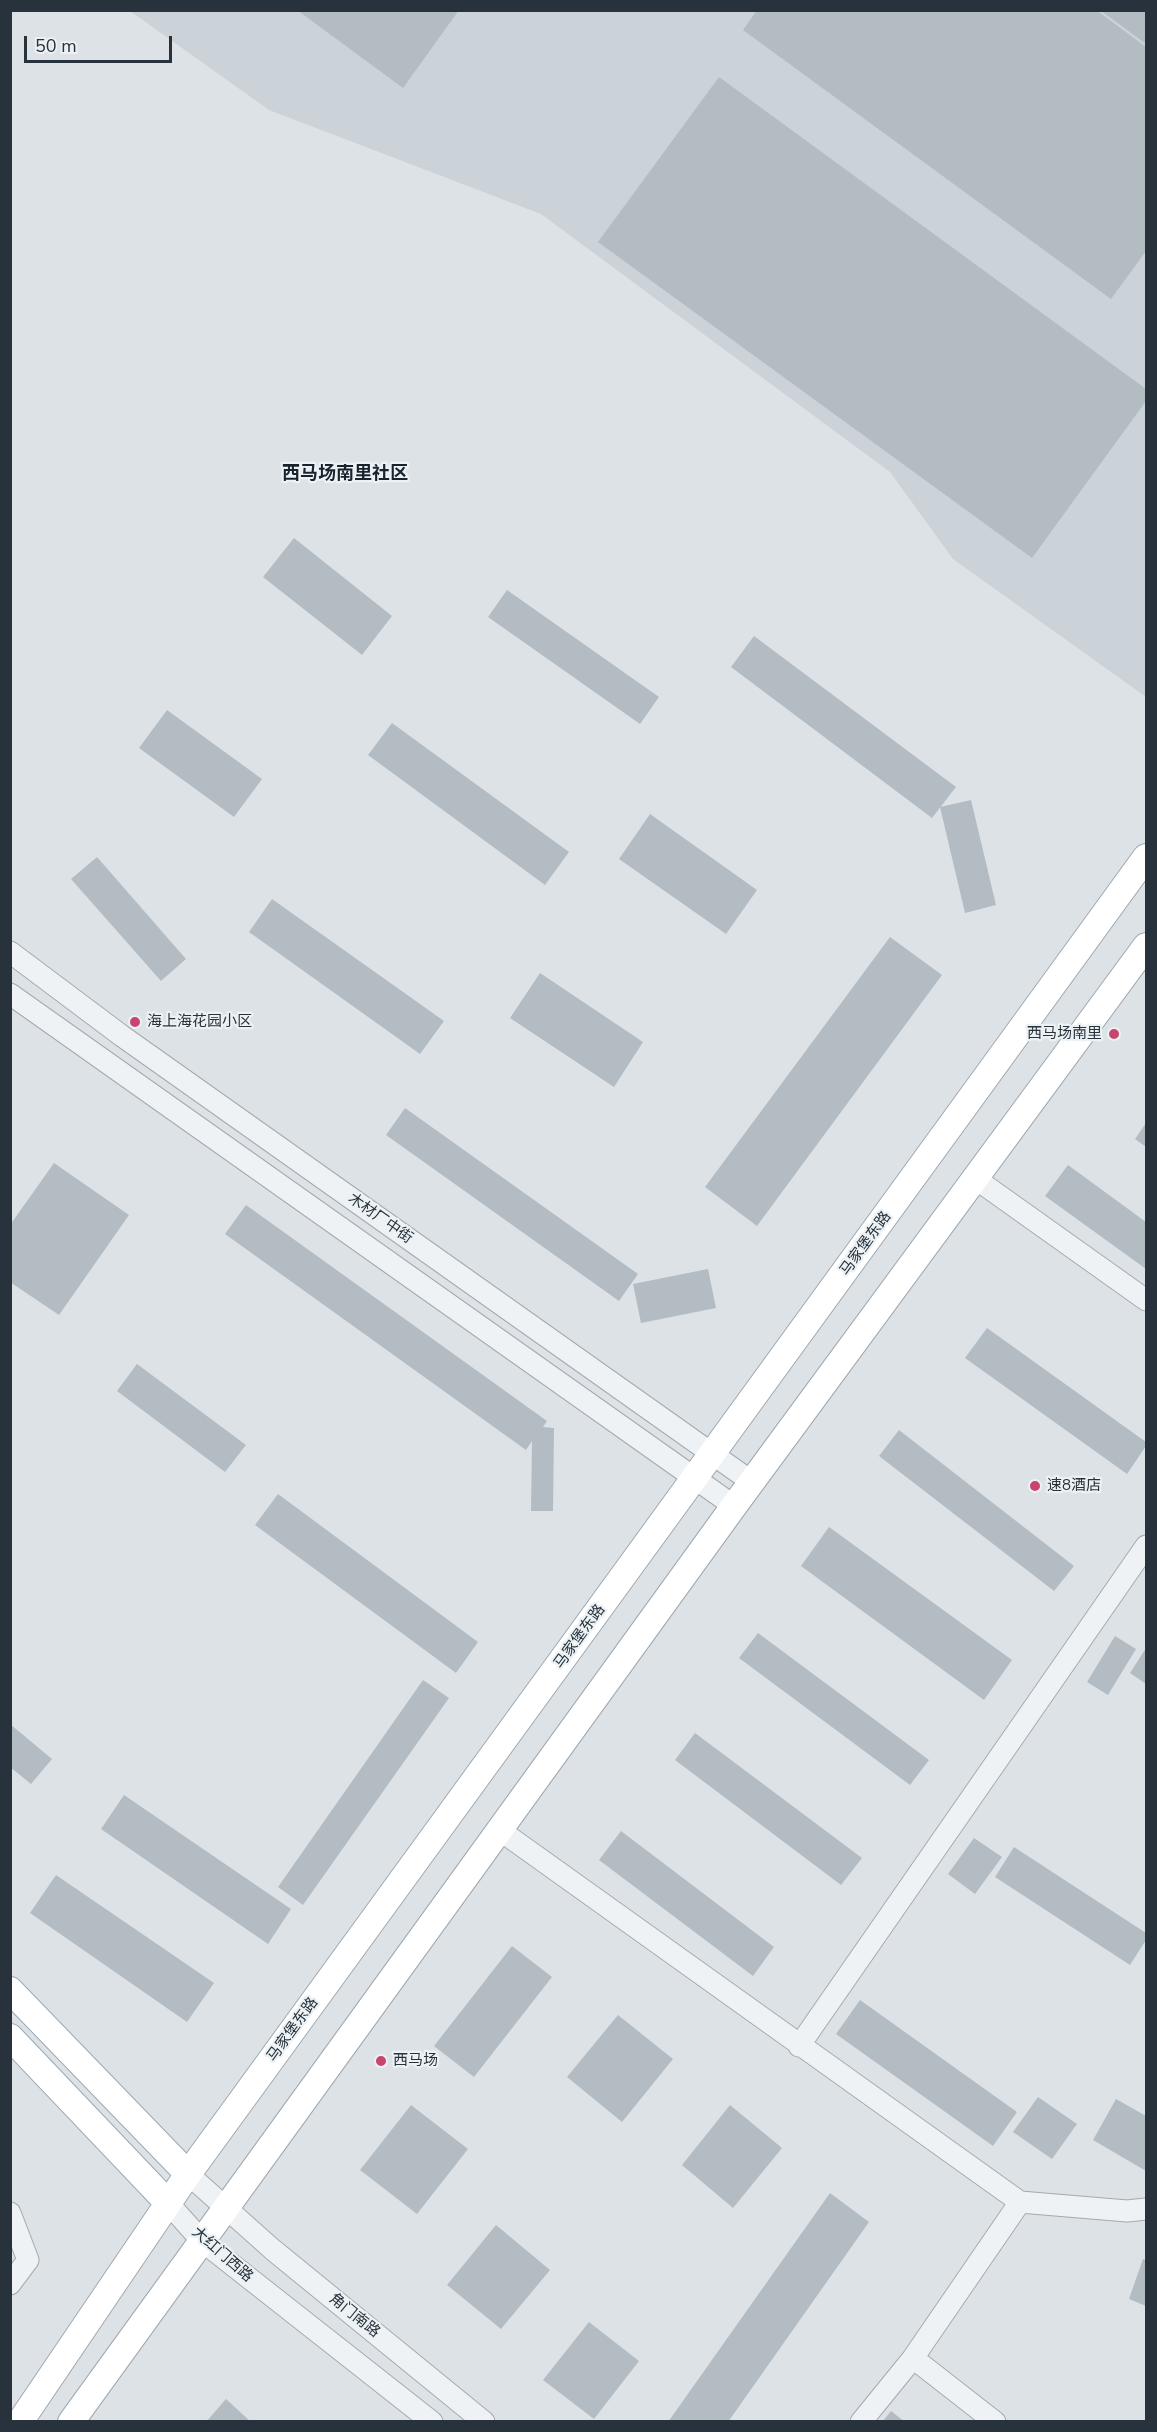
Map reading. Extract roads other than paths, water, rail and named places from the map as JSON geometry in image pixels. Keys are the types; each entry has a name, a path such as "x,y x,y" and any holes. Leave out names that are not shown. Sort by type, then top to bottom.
{"main road":[{"name":"马家堡东路","path":"20,2421 188,2174 1146,857"},
{"path":"71,2421 501,1831 734,1506 1146,946"},
{"path":"10,1990 188,2174"},
{"name":"大红门西路","path":"10,2037 168,2203"}],"street":[{"name":"木材厂中街","path":"10,952 132,1043 752,1482"},
{"name":"木材厂中街","path":"10,994 734,1506"},
{"path":"976,1179 1146,1300"},
{"path":"799,2046 1146,1546"},
{"path":"501,1831 1020,2202 1127,2211 1146,2209"},
{"path":"188,2174 226,2207"},
{"path":"861,2421 913,2358 1020,2202"},
{"name":"大红门西路","path":"168,2203 202,2241 432,2421"},
{"name":"角门南路","path":"226,2207 272,2249 484,2421"},
{"path":"10,2213 28,2260 10,2284"},
{"path":"913,2358 995,2421"}],"place":[{"name":"海上海花园小区","path":"135,1022"},
{"name":"西马场南里","path":"1114,1034"},
{"name":"速8酒店","path":"1035,1486"},
{"name":"西马场","path":"381,2061"}],"district":[{"name":"西马场南里社区","path":"345,475"}]}
